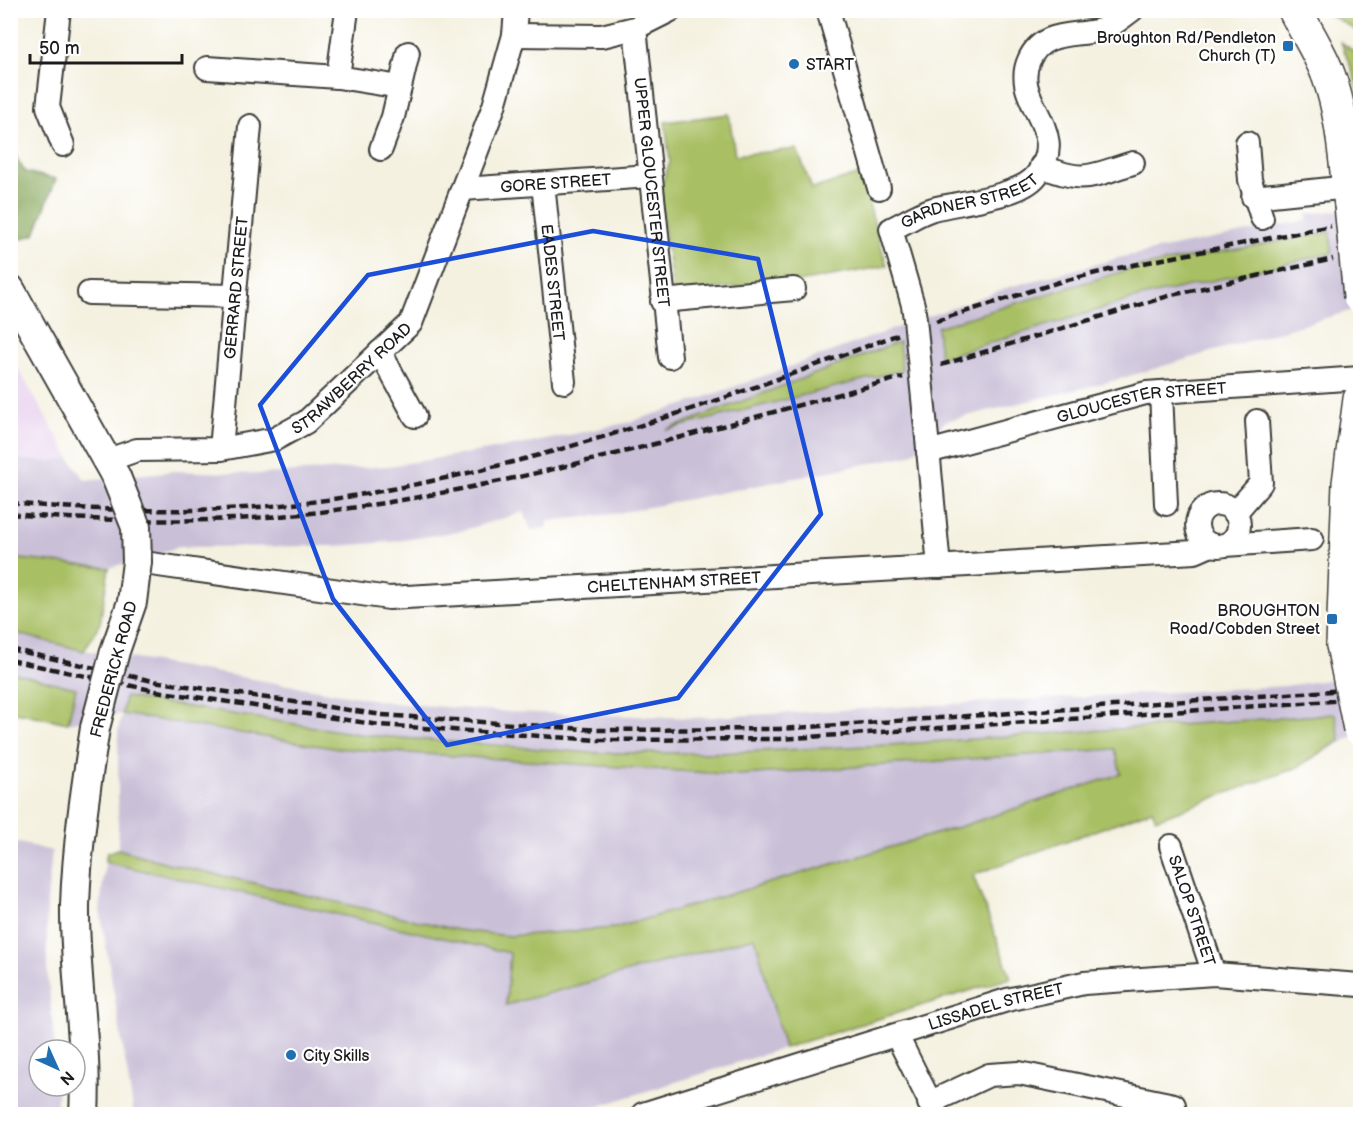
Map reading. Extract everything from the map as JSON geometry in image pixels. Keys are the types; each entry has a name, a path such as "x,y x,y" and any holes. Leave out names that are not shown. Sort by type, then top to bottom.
{"highway":[{"path":"1295,10 1329,75 1343,125 1360,297"},
{"path":"1360,399 1343,645 1360,729"}],"main road":[{"name":"FREDERICK ROAD","path":"10,290 112,468 151,564 132,602 115,651 95,728 78,847 75,907 86,1082 84,1114"}],"street":[{"path":"60,10 48,107 63,145"},
{"path":"338,77 347,10"},
{"path":"514,35 602,36 635,28 671,10"},
{"path":"828,10 833,21 861,159 879,188"},
{"name":"GARDNER STREET","path":"939,567 914,305 891,229 930,210 1021,188 1036,176 1047,154 1048,134 1024,86 1029,60 1046,40 1063,33 1098,31 1132,10"},
{"name":"STRAWBERRY ROAD","path":"112,468 137,450 220,449 275,439 306,422 411,323 494,106 514,35 513,11"},
{"name":"UPPER GLOUCESTER STREET","path":"635,28 662,301 670,357"},
{"path":"381,149 408,53"},
{"path":"207,68 338,77 400,87"},
{"name":"GERRARD STREET","path":"220,449 250,126"},
{"path":"1247,143 1253,196 1262,218"},
{"path":"1041,166 1069,177 1083,178 1133,163"},
{"name":"GORE STREET","path":"463,189 650,176"},
{"name":"EADES STREET","path":"543,184 564,382"},
{"path":"1253,196 1353,215"},
{"path":"662,301 794,289"},
{"path":"89,292 235,296"},
{"path":"380,352 415,416"},
{"name":"GLOUCESTER STREET","path":"927,445 1146,393 1360,378"},
{"path":"1161,392 1166,504"},
{"path":"1235,513 1261,483 1257,421"},
{"path":"1214,504 1230,507 1239,525 1238,532 1218,545 1198,533 1199,514 1214,504"},
{"name":"CHELTENHAM STREET","path":"151,564 389,598 1196,552 1218,545 1312,539"},
{"name":"SALOP STREET","path":"1171,846 1214,974"},
{"name":"LISSADEL STREET","path":"643,1114 1007,1000 1084,983 1214,974 1336,985 1360,985"},
{"path":"897,1036 932,1109 989,1075 1019,1073 1174,1105"}],"highlighted area":[{"path":"593,231 758,259 821,514 678,698 447,745 333,599 260,405 368,275"}],"shaded area":[{"path":"1360,208 1360,308 1116,380 946,421 911,455 614,514 547,521 547,528 531,530 524,512 461,531 392,542 336,546 179,547 109,568 100,623 84,650 394,703 511,712 695,718 1285,686 1360,675 1360,732 1296,768 1156,819 1153,809 1121,774 959,827 615,928 510,936 458,930 171,864 118,849 118,732 122,714 68,723 11,707 10,458 47,462 70,458 85,480 174,471 261,474 389,466 531,443 626,423 689,403 1009,287 1122,257 1308,220 1307,214"},
{"path":"10,355 70,458 47,462 11,458"},
{"path":"11,841 52,851 47,903 47,967 54,1038 27,1038 27,1098 57,1098 56,1114 11,1114"},
{"path":"105,862 511,953 506,1005 755,937 784,1048 574,1114 134,1114 100,910"}],"green space":[{"path":"1328,11 1360,11 1360,33 1329,14"},
{"path":"1341,42 1360,56 1360,92"},
{"path":"729,114 735,155 797,149 812,189 860,174 887,266 792,283 673,292 659,191 670,162 665,122"},
{"path":"10,147 25,172 56,179 35,234 11,243"},
{"path":"1331,232 1332,253 1137,298 940,358 937,327 1134,268"},
{"path":"899,342 902,370 666,430"},
{"path":"10,558 109,568 100,623 84,651 11,632"},
{"path":"11,672 76,688 68,723 11,711"},
{"path":"125,697 364,735 592,753 719,753 889,745 1335,714 1340,741 1296,768 1156,819 1152,810 973,875 1011,978 784,1048 755,937 506,1005 510,953 105,862 107,853 118,849 171,864 458,930 510,936 615,928 959,827 1121,774 1115,749 740,775 333,748 122,714"}],"railway":[{"path":"936,321 1059,282 1113,269 1331,226"},
{"path":"941,365 1172,295 1333,259"},
{"path":"10,503 92,509 217,509 300,503 412,485 554,451 624,431 762,385 899,334"},
{"path":"10,514 177,521 262,517 343,509 414,498 555,469 903,377"},
{"path":"10,649 153,681 382,715 599,730 780,729 1360,689"},
{"path":"10,660 156,691 380,725 598,740 780,739 1360,699"}],"place":[{"name":"Broughton Rd/Pendleton Church (T)","path":"1288,46"},
{"name":"START","path":"794,64"},
{"name":"BROUGHTON Road/Cobden Street","path":"1332,619"},
{"name":"City Skills","path":"291,1055"}]}
